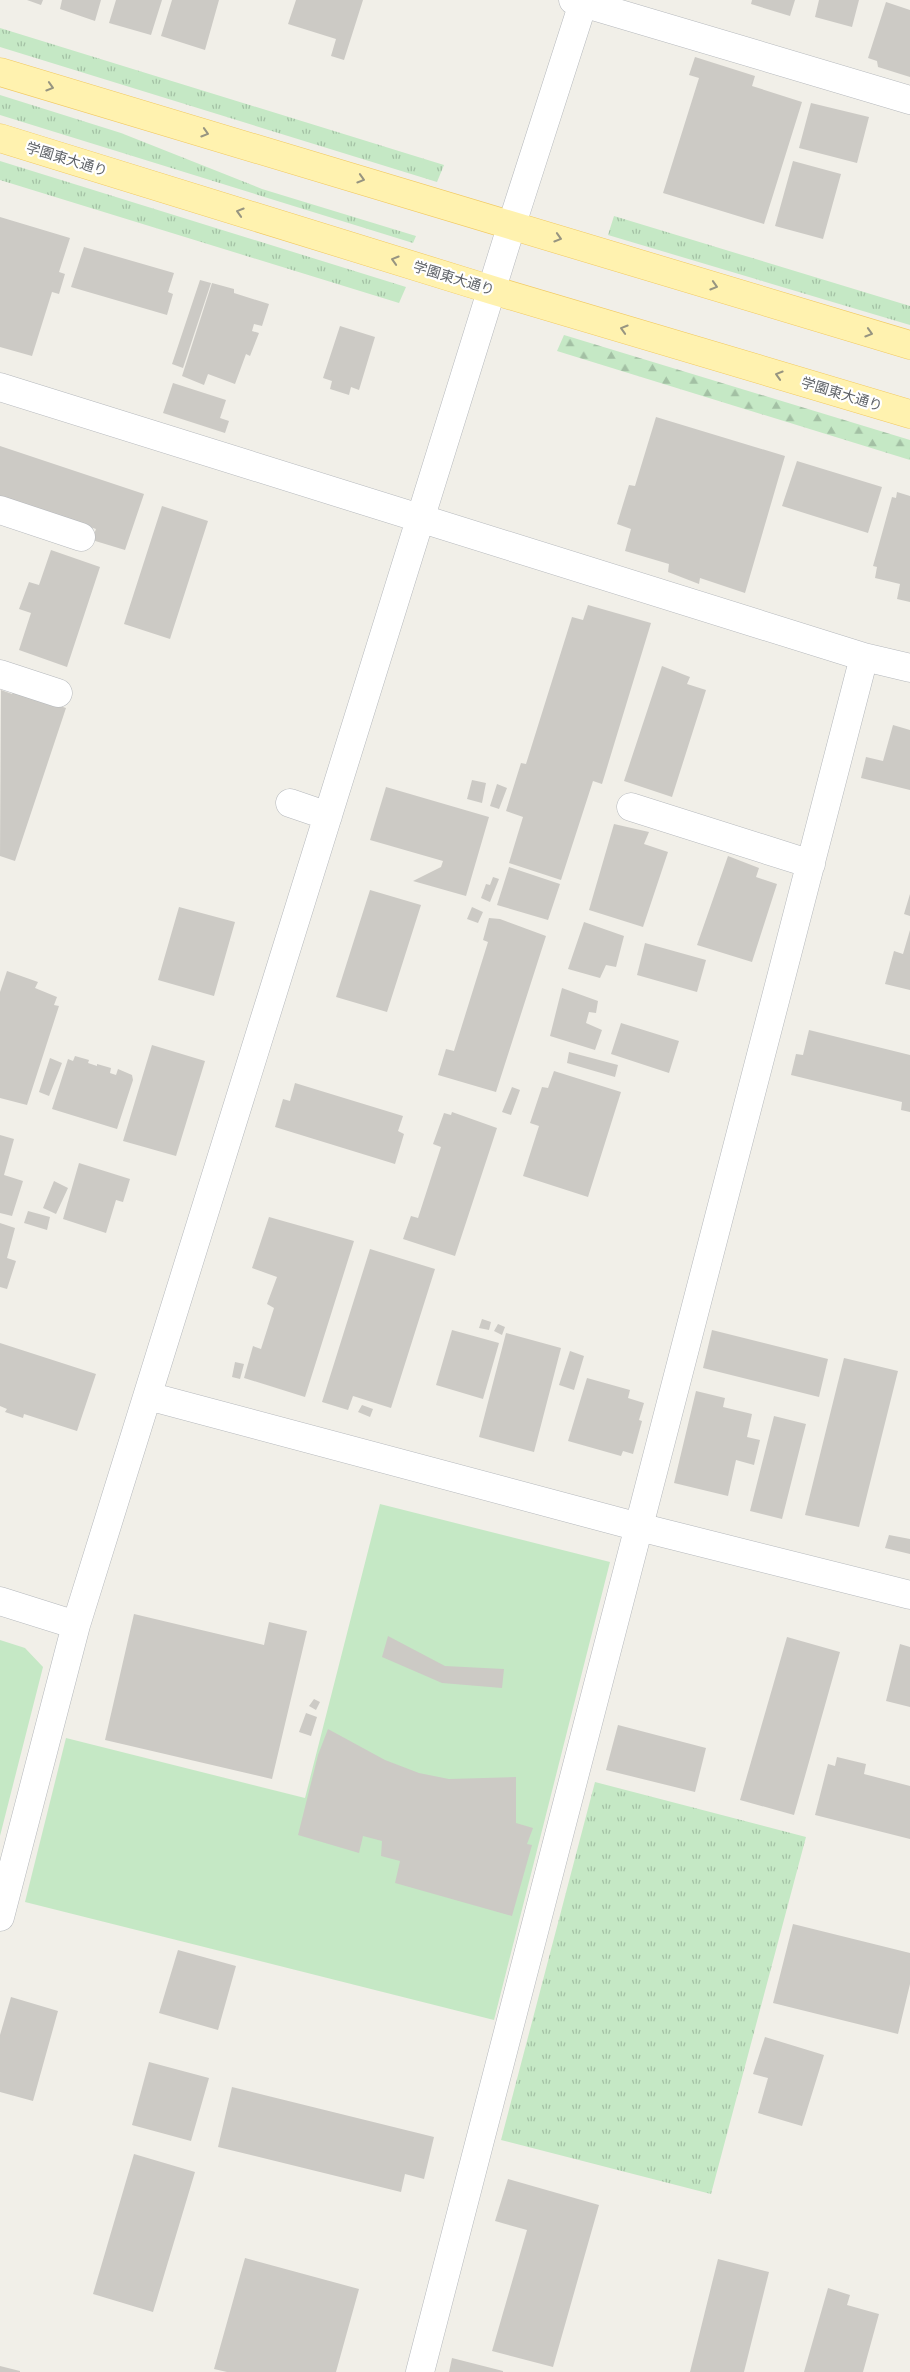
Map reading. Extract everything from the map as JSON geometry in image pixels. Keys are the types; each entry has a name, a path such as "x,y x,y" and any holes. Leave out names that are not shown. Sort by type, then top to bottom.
{"main road":[{"path":"0,72 512,224 910,345"},
{"name":"学園東大通り","path":"0,138 492,290 910,414"}],"street":[{"path":"0,1917 76,1625 492,290 580,1 910,100"},
{"path":"0,387 864,657 910,668"},
{"path":"0,510 81,537"},
{"path":"420,2372 864,657"},
{"path":"0,674 58,693"},
{"path":"290,803 328,816"},
{"path":"631,807 811,864"},
{"path":"148,1396 639,1527 910,1595"},
{"path":"0,1602 76,1625"}],"green space":[{"path":"0,28 444,165 437,182 0,47"},
{"path":"0,95 121,133 262,189 416,236 413,243 0,115"},
{"path":"0,161 406,287 399,303 0,180"},
{"path":"614,216 910,306 910,325 608,235"},
{"path":"564,335 910,440 910,460 557,351"},
{"path":"380,1504 610,1562 494,2020 25,1902 66,1738 305,1798"},
{"path":"0,1640 25,1648 43,1667 0,1836"},
{"path":"595,1782 806,1837 711,2194 501,2140"}],"building":[{"path":"27,0 43,0 41,5"},
{"path":"62,0 101,0 95,21 60,9"},
{"path":"116,0 162,0 151,35 109,23"},
{"path":"172,0 219,0 205,50 161,36"},
{"path":"296,0 363,0 344,60 331,56 336,39 288,24"},
{"path":"752,0 795,0 790,16 751,4"},
{"path":"819,0 859,0 852,27 815,17"},
{"path":"886,2 910,10 910,77 878,67 877,61 868,58"},
{"path":"695,57 755,76 752,86 802,102 764,224 663,193 699,78 689,75"},
{"path":"811,103 869,117 857,163 799,148"},
{"path":"793,161 841,174 823,239 775,226"},
{"path":"0,217 70,238 59,272 65,274 59,294 52,292 32,356 0,347"},
{"path":"84,247 174,273 168,292 173,294 167,315 71,287"},
{"path":"200,280 211,283 183,368 172,364"},
{"path":"212,283 234,289 234,293 269,304 262,326 254,324 252,331 259,333 250,356 246,354 235,384 208,374 204,385 182,376"},
{"path":"340,326 375,337 359,390 351,387 349,395 330,389 332,381 323,378"},
{"path":"173,383 226,400 220,418 229,421 225,433 163,413"},
{"path":"656,417 785,456 745,593 700,578 699,584 668,572 669,564 625,551 631,529 617,524 629,485 635,486"},
{"path":"0,446 144,494 125,550 92,540 96,529 0,497"},
{"path":"797,461 882,487 868,533 782,506"},
{"path":"897,492 910,496 910,602 897,599 900,584 875,578 877,567 873,566 892,497 896,498"},
{"path":"162,506 208,521 170,639 124,624"},
{"path":"51,550 100,567 67,667 19,650 31,613 19,609 29,582 39,585"},
{"path":"588,605 651,623 602,784 593,781 561,880 509,863 523,817 506,811 521,763 526,764 572,617 583,620"},
{"path":"662,666 690,677 687,684 706,690 672,797 624,781"},
{"path":"1,690 12,694 14,691 66,708 15,861 0,856"},
{"path":"893,725 910,730 910,790 861,778 866,757 883,761"},
{"path":"472,780 486,783 482,803 467,799"},
{"path":"497,784 507,788 499,809 490,806"},
{"path":"386,787 489,817 466,896 413,881 441,867 443,861 370,840"},
{"path":"614,824 649,832 644,844 668,852 643,927 589,910"},
{"path":"728,856 759,868 756,877 777,884 752,962 697,945"},
{"path":"509,867 560,884 548,920 497,905"},
{"path":"493,877 499,879 490,902 481,898 486,884 490,885"},
{"path":"370,890 421,905 387,1012 336,997"},
{"path":"910,894 910,916 904,914"},
{"path":"179,907 235,922 214,996 158,980"},
{"path":"472,907 483,912 478,923 467,919"},
{"path":"489,918 500,919 546,936 496,1092 438,1075 446,1049 454,1051 488,942 483,940"},
{"path":"584,922 624,936 616,967 606,965 600,978 568,969"},
{"path":"910,930 910,990 885,984 894,951 903,954"},
{"path":"645,943 706,960 697,992 637,975"},
{"path":"7,971 38,982 35,988 57,997 54,1005 59,1006 27,1105 0,1098 0,992"},
{"path":"562,988 598,1001 596,1013 589,1012 586,1023 602,1030 595,1050 550,1036"},
{"path":"621,1023 679,1041 669,1073 611,1054"},
{"path":"809,1030 910,1055 910,1112 901,1110 902,1102 791,1075 796,1054 803,1055"},
{"path":"152,1045 205,1061 176,1156 123,1141"},
{"path":"569,1052 618,1065 615,1077 567,1063"},
{"path":"75,1056 89,1060 88,1063 97,1066 97,1064 111,1068 110,1073 116,1075 118,1069 132,1075 133,1080 117,1129 52,1109 68,1059 73,1061"},
{"path":"50,1058 62,1063 49,1096 39,1092"},
{"path":"554,1071 621,1092 588,1197 523,1176 539,1126 530,1123 542,1087 548,1088"},
{"path":"295,1083 403,1116 398,1131 404,1134 395,1164 275,1127 283,1099 290,1101"},
{"path":"512,1087 520,1090 511,1115 502,1112"},
{"path":"452,1112 497,1128 455,1256 403,1239 411,1216 418,1218 441,1147 433,1144 444,1113 451,1115"},
{"path":"0,1135 14,1139 4,1175 23,1181 12,1216 0,1213"},
{"path":"79,1163 130,1179 123,1202 116,1200 106,1233 63,1219"},
{"path":"54,1181 68,1188 56,1214 43,1208"},
{"path":"28,1211 50,1217 47,1230 24,1223"},
{"path":"269,1217 354,1241 305,1397 244,1378 253,1346 261,1349 274,1308 267,1304 277,1277 252,1268"},
{"path":"0,1223 15,1228 7,1258 16,1261 7,1289 0,1287"},
{"path":"370,1249 435,1269 391,1408 353,1396 348,1410 322,1402"},
{"path":"482,1319 491,1322 489,1330 479,1328"},
{"path":"498,1324 505,1327 502,1335 494,1331"},
{"path":"452,1330 499,1343 483,1399 436,1385"},
{"path":"712,1330 828,1359 819,1397 703,1368"},
{"path":"506,1333 561,1348 534,1452 479,1437"},
{"path":"0,1343 96,1374 77,1431 24,1414 23,1418 5,1412 7,1409 0,1406"},
{"path":"570,1351 584,1356 574,1390 559,1385"},
{"path":"844,1358 898,1371 859,1527 805,1515"},
{"path":"235,1362 244,1364 240,1379 232,1377"},
{"path":"587,1378 630,1390 628,1398 644,1403 639,1420 642,1421 633,1454 623,1451 621,1456 568,1441"},
{"path":"696,1391 725,1398 723,1407 752,1414 747,1437 760,1440 754,1465 736,1460 728,1496 674,1483"},
{"path":"362,1405 373,1409 370,1417 358,1412"},
{"path":"774,1416 806,1424 782,1519 750,1511"},
{"path":"889,1535 910,1539 910,1554 885,1548"},
{"path":"134,1614 264,1645 269,1622 307,1631 272,1779 105,1740"},
{"path":"388,1636 445,1666 504,1669 502,1688 442,1683 382,1657"},
{"path":"787,1637 840,1652 794,1815 740,1800"},
{"path":"900,1644 910,1647 910,1707 886,1701"},
{"path":"314,1699 320,1702 316,1710 309,1706"},
{"path":"306,1713 317,1717 311,1736 299,1732"},
{"path":"618,1725 706,1748 695,1792 606,1770"},
{"path":"328,1729 385,1760 419,1773 449,1779 516,1777 516,1823 533,1828 527,1844 532,1845 512,1916 395,1883 400,1861 381,1856 382,1841 363,1836 359,1853 298,1835 318,1755"},
{"path":"837,1757 866,1764 864,1774 910,1786 910,1839 815,1815 828,1764 835,1766"},
{"path":"793,1924 910,1953 910,1984 898,2034 773,2003"},
{"path":"178,1950 236,1966 218,2030 159,2013"},
{"path":"11,1997 58,2011 33,2101 0,2092 0,2035"},
{"path":"765,2037 824,2055 802,2126 758,2113 768,2078 753,2074"},
{"path":"149,2062 209,2078 191,2141 132,2125"},
{"path":"232,2087 434,2137 424,2179 405,2174 401,2192 218,2147"},
{"path":"134,2154 195,2172 153,2312 93,2294"},
{"path":"508,2179 599,2205 553,2367 492,2351 527,2230 495,2221"},
{"path":"245,2258 359,2289 336,2372 227,2372 214,2369"},
{"path":"718,2259 769,2272 744,2372 690,2372"},
{"path":"828,2288 850,2295 847,2305 879,2314 863,2372 804,2372"},
{"path":"452,2358 503,2371 503,2372 449,2372"},
{"path":"0,2366 20,2371 20,2372 0,2372"}]}
